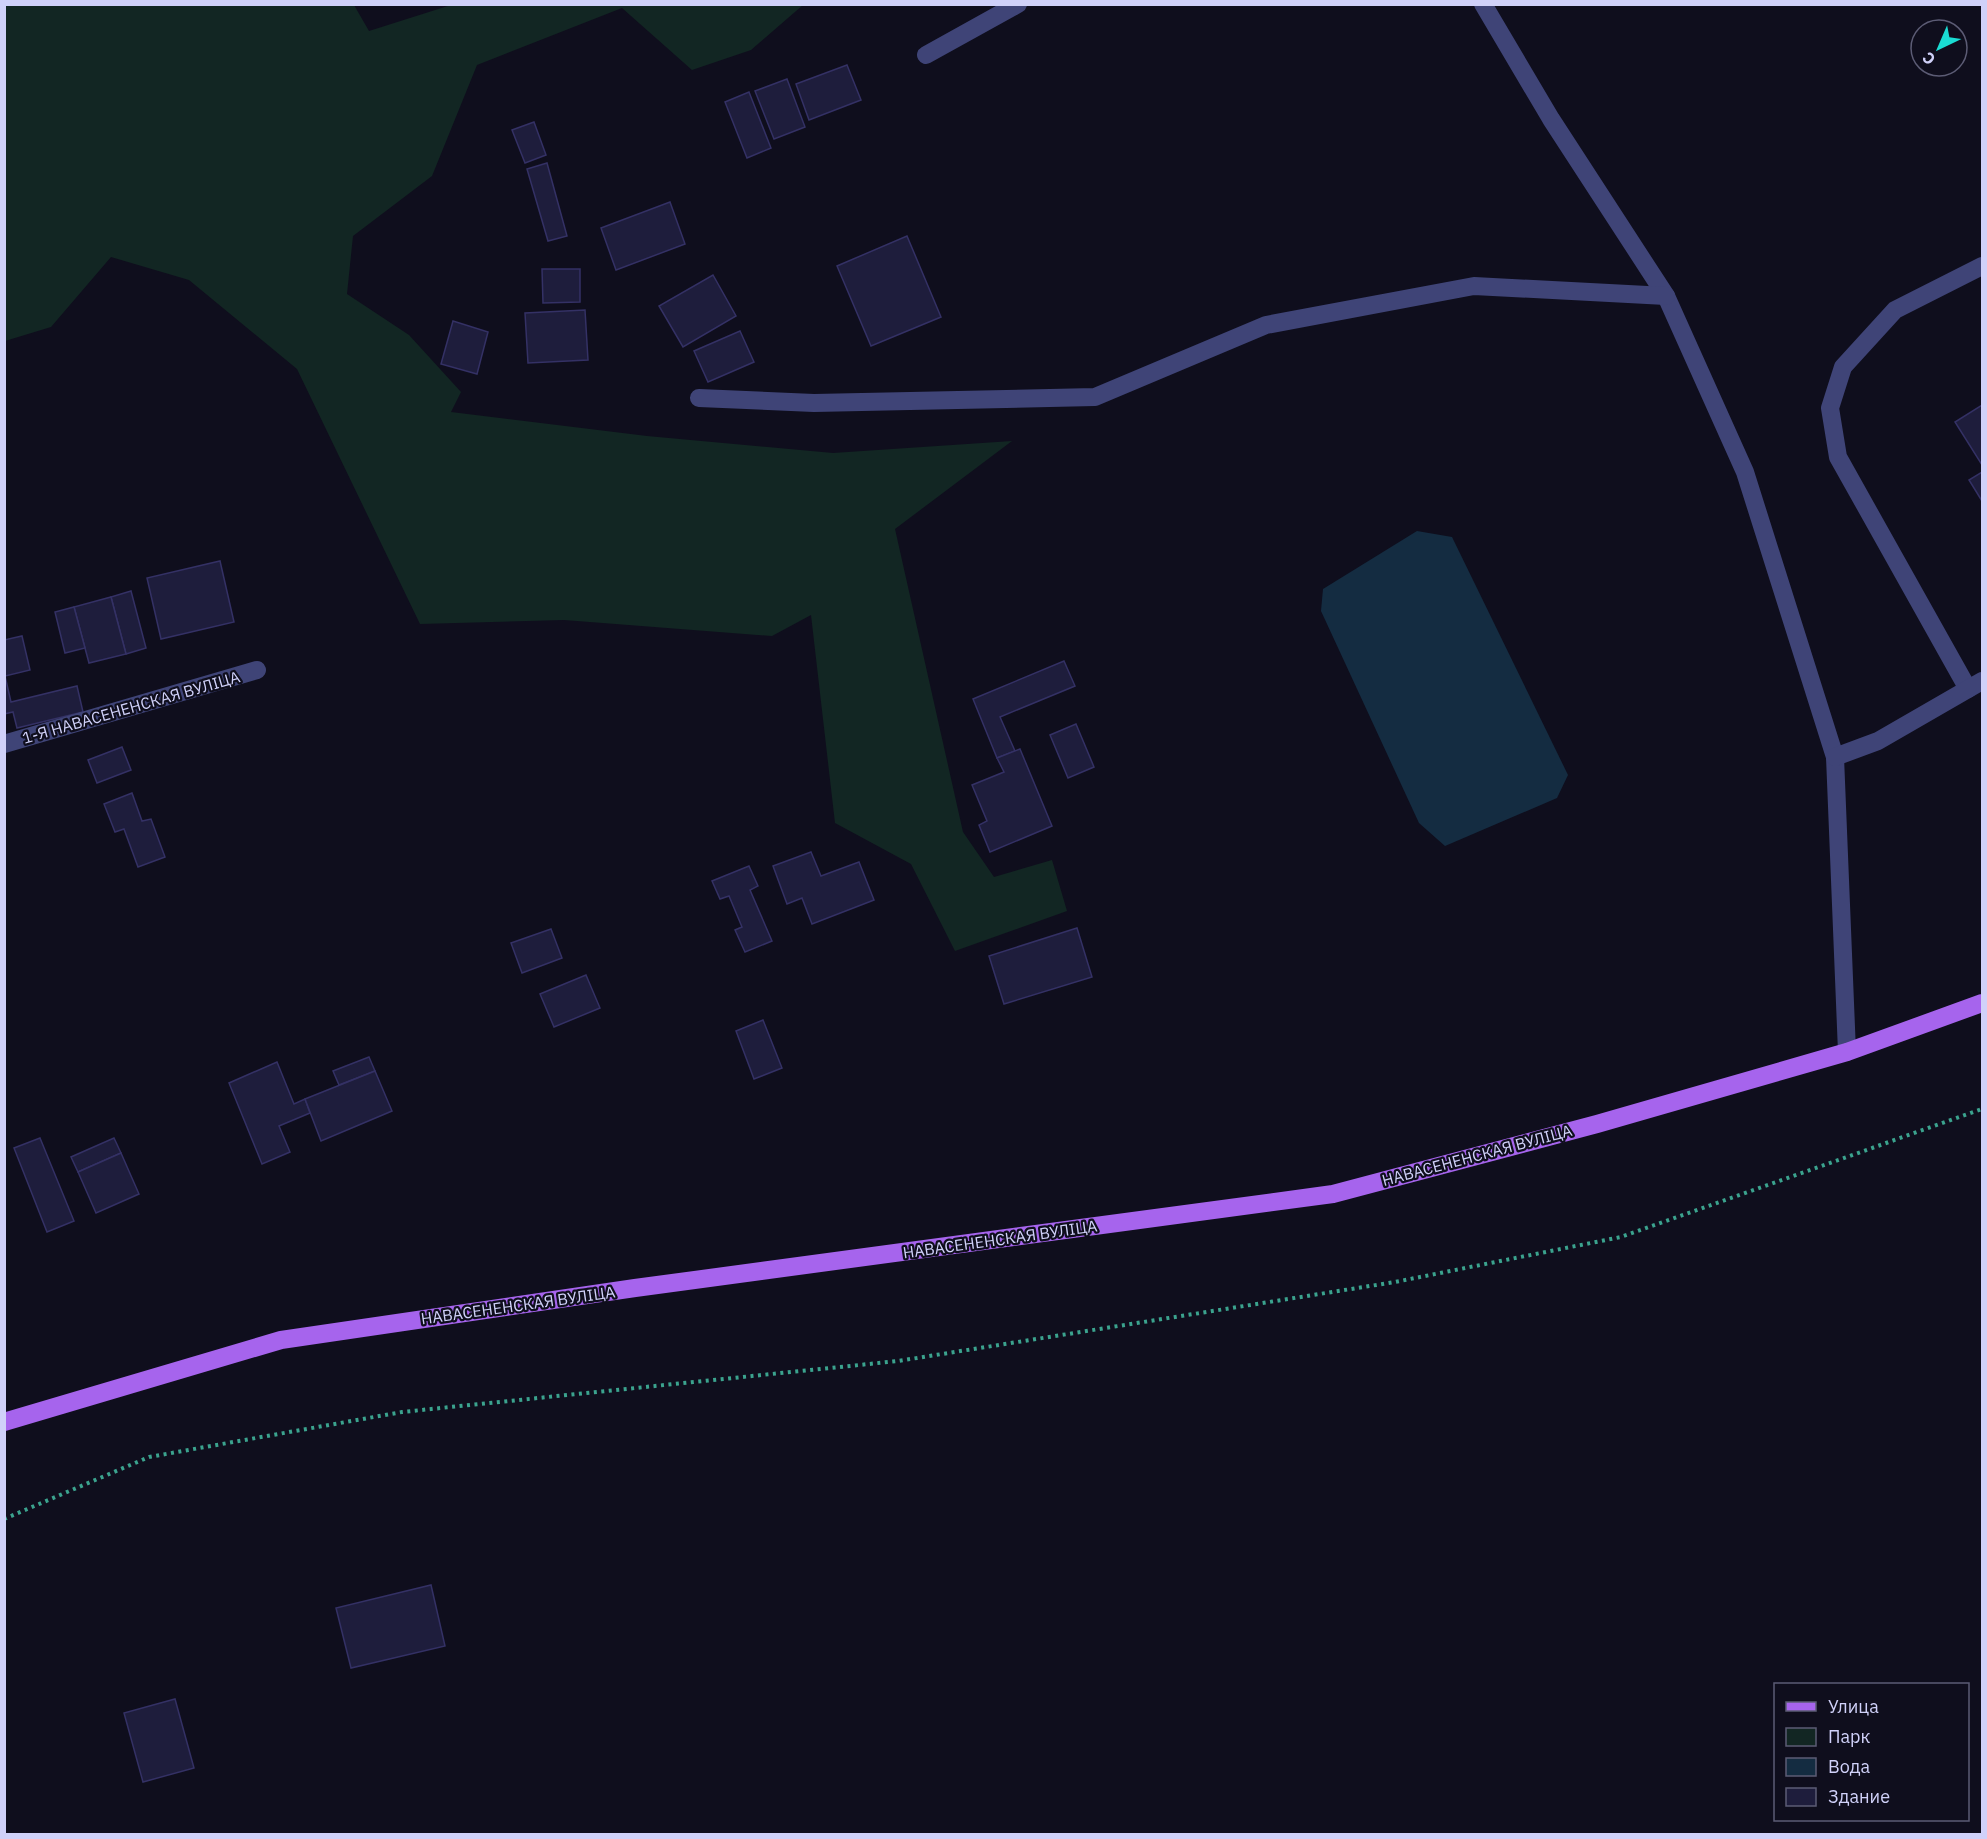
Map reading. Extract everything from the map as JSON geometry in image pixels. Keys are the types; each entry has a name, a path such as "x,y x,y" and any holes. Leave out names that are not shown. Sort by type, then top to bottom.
{"main road":[{"name":"НАВАСЕНЕНСКАЯ ВУЛІЦА","path":"4,1422 281,1340 647,1286 1333,1194 1597,1124 1847,1052 1983,1002"}],"street":[{"path":"926,55 1018,4"},
{"path":"1483,4 1551,119 1666,296 1744,472 1835,757 1847,1052"},
{"path":"1835,757 1878,741 1975,685 1838,457 1830,408 1843,367 1895,310 1983,266"},
{"path":"699,398 814,403 1095,397 1266,325 1474,286 1666,296"},
{"name":"1-Я НАВАСЕНЕНСКАЯ ВУЛІЦА","path":"4,744 256,670"}],"path":[{"path":"4,1519 149,1457 402,1412 898,1361 1395,1281 1621,1238 1983,1109"}],"green space":[{"path":"5,4 354,5 369,31 451,5 803,5 751,50 692,70 622,8 477,65 432,176 353,236 347,294 409,335 461,392 451,412 647,436 833,453 1012,441 895,529 963,832 994,877 1052,860 1067,911 955,951 911,864 835,823 811,615 772,636 564,620 420,624 297,369 189,280 111,257 51,327 5,341"}],"water":[{"path":"1417,531 1452,537 1568,775 1557,798 1445,846 1419,823 1321,611 1323,589"}],"building":[{"path":"847,65 861,100 809,120 796,84"},
{"path":"787,79 805,127 774,139 755,91"},
{"path":"749,92 771,148 747,158 725,102"},
{"path":"534,122 546,155 525,163 512,130"},
{"path":"547,163 567,236 548,241 527,169"},
{"path":"670,202 685,244 616,270 601,228"},
{"path":"907,236 941,317 871,346 837,266"},
{"path":"542,269 580,269 580,302 543,303"},
{"path":"713,275 736,316 683,347 659,306"},
{"path":"585,310 588,360 528,363 525,313"},
{"path":"453,321 488,332 477,374 441,364"},
{"path":"740,331 754,362 708,382 694,351"},
{"path":"1982,405 1982,465 1955,422"},
{"path":"1982,472 1982,501 1969,480"},
{"path":"220,561 234,622 161,639 147,578"},
{"path":"131,591 146,648 126,654 111,597"},
{"path":"111,597 126,654 89,663 74,607"},
{"path":"74,607 85,648 65,653 55,612"},
{"path":"22,636 30,670 5,676 11,702 77,686 83,712 17,728 13,712 4,714 4,640"},
{"path":"1064,661 1075,686 1000,717 1015,751 997,758 973,699"},
{"path":"1076,724 1094,767 1068,778 1050,735"},
{"path":"122,747 131,770 97,783 88,760"},
{"path":"1020,749 1052,826 990,852 979,825 987,821 972,785 1004,772 997,758"},
{"path":"132,793 142,821 151,819 165,857 138,867 124,829 115,832 104,804"},
{"path":"811,852 821,876 859,862 874,900 812,924 802,898 787,904 773,866"},
{"path":"749,866 758,886 750,890 772,941 745,952 735,930 742,927 729,896 720,899 712,881"},
{"path":"1077,928 1092,977 1004,1004 989,956"},
{"path":"551,929 562,958 522,973 511,943"},
{"path":"586,975 600,1008 554,1027 540,994"},
{"path":"763,1020 782,1068 754,1079 736,1031"},
{"path":"369,1057 375,1071 339,1085 333,1071"},
{"path":"277,1062 294,1104 305,1099 310,1113 279,1126 290,1152 262,1164 229,1083"},
{"path":"375,1071 392,1111 321,1141 305,1099"},
{"path":"40,1138 74,1221 47,1232 14,1148"},
{"path":"114,1138 121,1153 78,1172 71,1157"},
{"path":"121,1153 139,1194 96,1213 78,1172"},
{"path":"431,1585 445,1646 351,1668 336,1608"},
{"path":"175,1699 194,1768 143,1782 124,1713"}]}
